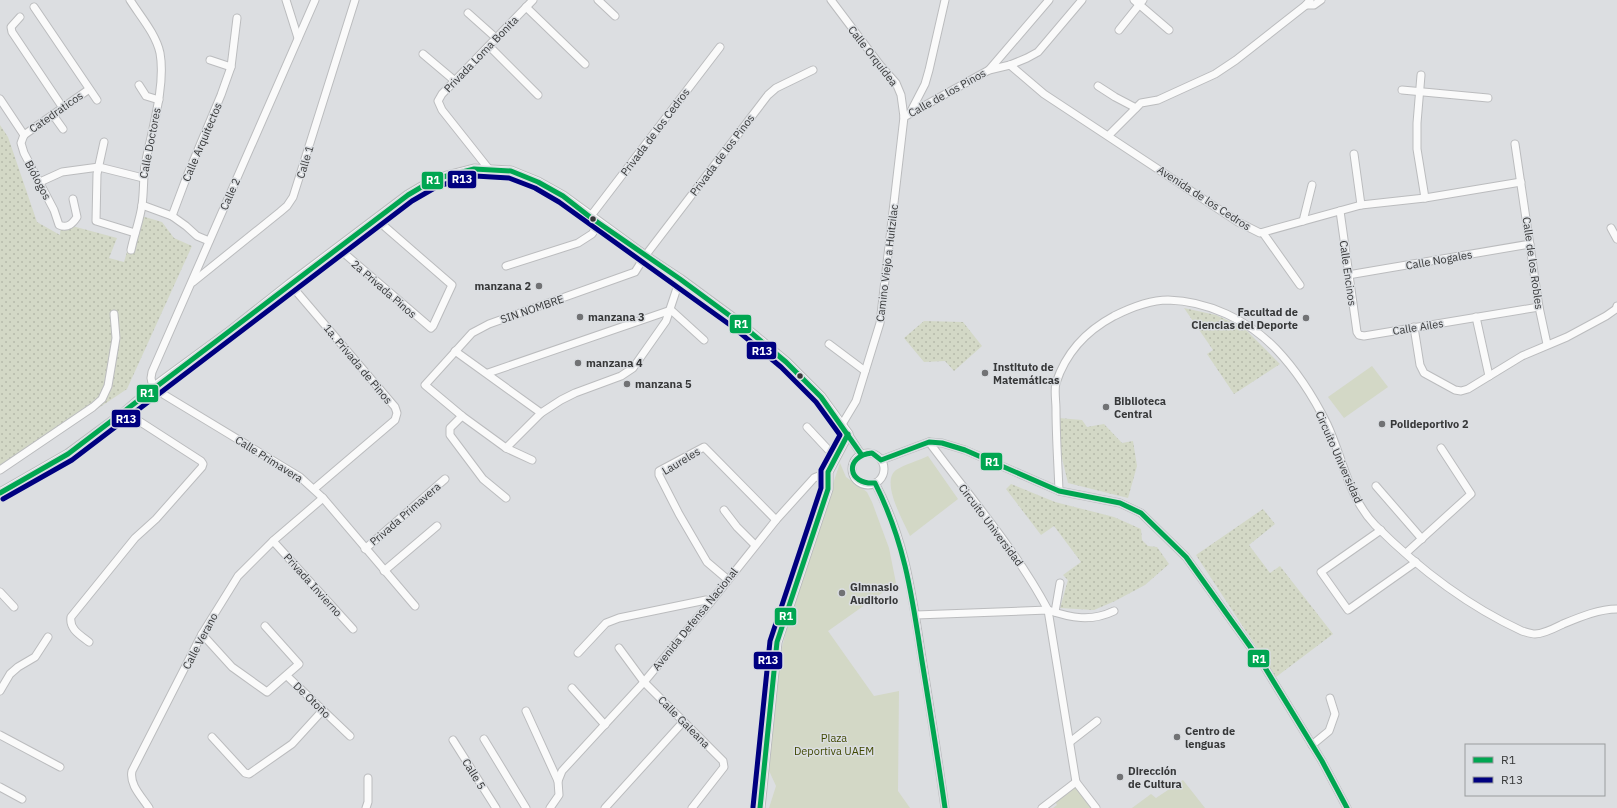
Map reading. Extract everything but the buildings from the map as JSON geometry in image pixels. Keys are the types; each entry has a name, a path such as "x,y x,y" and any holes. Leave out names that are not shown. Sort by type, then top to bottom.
{"street":[{"name":"Calle Doctores","path":"130,0 153,35 160,52 159,100 143,178 142,205 131,250"},
{"path":"286,0 298,38"},
{"name":"Calle 2","path":"153,388 151,378 152,372 315,0"},
{"name":"Calle 1","path":"192,282 280,212 287,206 293,197 355,0"},
{"name":"Privada Loma Bonita","path":"488,168 442,110 438,101 442,94 454,81 533,0"},
{"path":"598,0 615,16"},
{"name":"Calle Orquídea","path":"831,0 896,84 907,115"},
{"path":"907,115 924,84 929,70 945,0"},
{"path":"989,70 1049,0"},
{"name":"Calle de los Pinos","path":"907,115 989,70 1028,58 1042,49 1082,0"},
{"path":"1109,135 1142,103 1158,100 1215,74 1236,60 1308,2 1314,5 1321,0"},
{"path":"1119,30 1139,2 1169,30"},
{"path":"34,7 88,90 97,100"},
{"path":"526,7 585,64"},
{"path":"468,12 496,38"},
{"path":"20,17 11,27 12,32 63,108"},
{"name":"Calle Arquitectos","path":"172,216 231,67 237,18"},
{"path":"489,46 538,95"},
{"name":"Privada de los Cedros","path":"590,217 720,47"},
{"path":"423,54 454,81"},
{"path":"210,60 231,67"},
{"name":"Avenida de los Cedros","path":"1010,64 1044,94 1109,135 1238,222 1257,232 1263,233 1360,205 1425,198 1521,182"},
{"name":"Privada de los Pinos","path":"645,256 768,95 776,88 813,70"},
{"path":"1421,75 1417,123 1418,159 1425,198"},
{"path":"139,85 146,96 159,100"},
{"path":"1098,86 1136,108"},
{"name":"Catedraticos","path":"24,135 88,90"},
{"path":"1402,90 1488,98"},
{"path":"0,100 24,135"},
{"path":"53,115 63,129"},
{"name":"Camino Viejo a Huitzilac","path":"841,426 856,401 876,339 883,308 907,115"},
{"name":"Biólogos","path":"24,135 21,143 24,153 54,210 59,226 63,227 72,224 77,216 73,199"},
{"path":"104,142 97,174 96,221 135,232"},
{"name":"Calle de los Robles","path":"1515,144 1539,307 1547,344"},
{"path":"1354,154 1360,205"},
{"path":"40,182 62,172 99,167 143,178"},
{"path":"0,493 68,454 125,412 153,388 228,334 290,284 408,194 434,179 456,172 488,168 511,171 538,182 563,196 599,224 680,279 737,321 786,362 821,398 861,454"},
{"path":"1303,221 1312,184"},
{"path":"142,205 172,216 197,236 209,241"},
{"name":"Calle Encinos","path":"1340,211 1357,332 1360,335"},
{"name":"2a Privada Pinos","path":"338,248 431,328 452,285 376,219"},
{"path":"506,266 578,243 592,234 599,224"},
{"path":"1612,228 1617,239"},
{"path":"1263,233 1300,285"},
{"name":"Calle Nogales","path":"1348,276 1530,244"},
{"name":"SIN NOMBRE","path":"462,416 425,385 472,333 489,324 635,272 645,256"},
{"path":"506,448 541,413 561,400 575,393 622,376 633,368 666,321 671,310 680,279"},
{"name":"1a. Privada de Pinos","path":"290,284 395,407 397,413 395,420 314,489"},
{"name":"Circuito Universidad","path":"1059,491 1056,385 1066,359 1080,339 1099,324 1121,312 1143,304 1166,300 1192,303 1218,310 1240,321 1260,335 1276,349 1304,384 1327,424 1351,488 1361,508 1381,530 1416,562 1458,594 1525,632 1536,634 1590,614 1610,609 1617,609"},
{"name":"Calle Ailes","path":"1360,335 1364,336 1539,307"},
{"path":"1414,327 1420,364 1424,373 1432,379 1455,390 1461,391 1468,389 1522,356 1547,344 1568,337 1606,316 1616,308"},
{"path":"671,310 704,340"},
{"path":"488,373 671,310"},
{"path":"0,470 93,408 102,399 108,386 116,338 114,314"},
{"path":"1476,317 1489,376"},
{"path":"829,344 865,371"},
{"path":"455,351 488,373 541,413"},
{"name":"Calle Primavera","path":"153,388 300,476 323,498 415,606"},
{"path":"89,642 72,628 70,622 71,617 135,538 156,519 203,464 201,461 125,412"},
{"path":"506,498 483,479 450,435 450,428 462,416 506,448 532,460"},
{"path":"807,427 835,457"},
{"path":"760,808 777,642 828,489 828,472 848,434"},
{"path":"882,460 929,442 942,443 965,450 1059,491 1120,503 1141,513 1186,557 1264,666 1312,745 1347,808"},
{"name":"Circuito Universidad","path":"929,442 1002,539 1052,611 1076,782 1096,808"},
{"name":"Laureles","path":"727,579 707,562 679,514 659,474 659,471 704,447 776,520"},
{"path":"1406,553 1471,494 1441,448"},
{"path":"872,453 882,460 884,470 883,476 875,483 864,484 856,478 853,467 857,458 861,454 872,453"},
{"name":"Avenida Defensa Nacional","path":"550,808 559,795 558,781 562,771 644,682 776,520 814,478 828,472"},
{"name":"Privada Primavera","path":"365,549 445,479"},
{"path":"875,483 884,499 902,546 916,615 945,808"},
{"path":"1376,486 1422,539"},
{"name":"Calle Verano","path":"149,808 130,778 132,771 202,634 238,576 273,541 323,498"},
{"path":"724,510 755,545"},
{"path":"384,571 437,526"},
{"path":"1381,530 1321,572 1348,610 1416,562"},
{"name":"Privada Invierno","path":"273,541 353,629"},
{"path":"1052,611 1060,583"},
{"path":"0,592 14,607"},
{"path":"578,654 606,623 612,620 706,600"},
{"path":"916,615 1052,611 1082,618 1102,617 1114,611"},
{"path":"265,626 299,664 287,676"},
{"name":"De Otoño","path":"202,634 232,667 267,692 287,676 350,736"},
{"path":"0,692 10,674 18,667 35,657 48,637"},
{"name":"Calle Galeana","path":"619,648 644,682 682,722 721,759 724,764 722,769 692,808"},
{"path":"572,688 605,725"},
{"path":"1312,745 1329,731 1335,714 1330,698"},
{"path":"212,737 248,774 292,744 323,710"},
{"path":"526,711 558,781"},
{"path":"1070,742 1097,721"},
{"path":"605,808 682,722"},
{"path":"0,735 60,767"},
{"path":"484,739 526,808"},
{"name":"Calle 5","path":"453,740 496,808"},
{"path":"366,808 368,802 368,778"},
{"path":"1042,808 1076,782"},
{"path":"0,787 22,799"}],"green space":[{"path":"0,125 8,137 37,222 60,235 61,223 117,238 109,258 124,262 138,215 162,222 174,238 192,246 127,389 0,474"},
{"path":"1184,308 1216,315 1244,328 1280,364 1234,394 1207,354 1213,350"},
{"path":"924,321 963,322 982,346 954,371 945,361 924,362 904,338"},
{"path":"1372,366 1388,387 1344,418 1328,397"},
{"path":"1059,418 1082,420 1087,427 1104,424 1122,443 1133,441 1137,466 1128,498 1068,483 1059,446"},
{"path":"928,456 958,499 910,536 892,492 892,476 896,470"},
{"name":"Plaza Deportiva UAEM","path":"840,463 846,477 867,492 872,502 889,548 896,583 828,631 874,696 899,691 898,791 910,808 769,808 776,786 766,764 781,652 794,598"},
{"path":"1011,484 1055,502 1114,517 1141,529 1142,540 1148,546 1157,547 1169,564 1145,585 1094,610 1060,608 1068,580 1063,575 1081,562 1054,526 1041,535 1006,489"},
{"path":"1263,509 1275,524 1249,545 1270,573 1280,566 1333,634 1276,677 1196,555"},
{"path":"1183,780 1205,808 1132,808 1151,794 1156,798"},
{"path":"1076,785 1092,808 1053,808 1057,805 1054,800"}],"transit line":[{"name":"R1","path":"0,493 68,454 408,195 435,179 474,169 511,171 538,182 563,196 590,217 680,279 737,321 786,362 821,397 861,454"},
{"name":"R13","path":"3,499 72,460 412,201 438,186 475,176 509,178 535,188 559,202 733,327 781,367 816,402 840,435 821,470 821,488 770,641 753,807"},
{"name":"R1","path":"760,808 777,642 828,489 828,472 848,434"},
{"name":"R1","path":"945,808 915,614 906,570 894,527 875,483 859,480 854,475 852,470 853,464 863,455 872,453 881,460 929,442 942,443 965,450 1059,491 1120,503 1141,513 1186,557 1264,666 1322,761 1347,808"}],"place":[{"name":"manzana 2","path":"539,286"},
{"name":"manzana 3","path":"580,317"},
{"name":"Facultad de Ciencias del Deporte","path":"1306,318"},
{"name":"manzana 4","path":"578,363"},
{"name":"Instituto de Matemáticas","path":"985,373"},
{"name":"manzana 5","path":"627,384"},
{"name":"Biblioteca Central","path":"1106,407"},
{"name":"Polideportivo 2","path":"1382,424"},
{"name":"Gimnasio Auditorio","path":"842,593"},
{"name":"Centro de lenguas","path":"1177,737"},
{"name":"Dirección de Cultura","path":"1120,777"}]}
